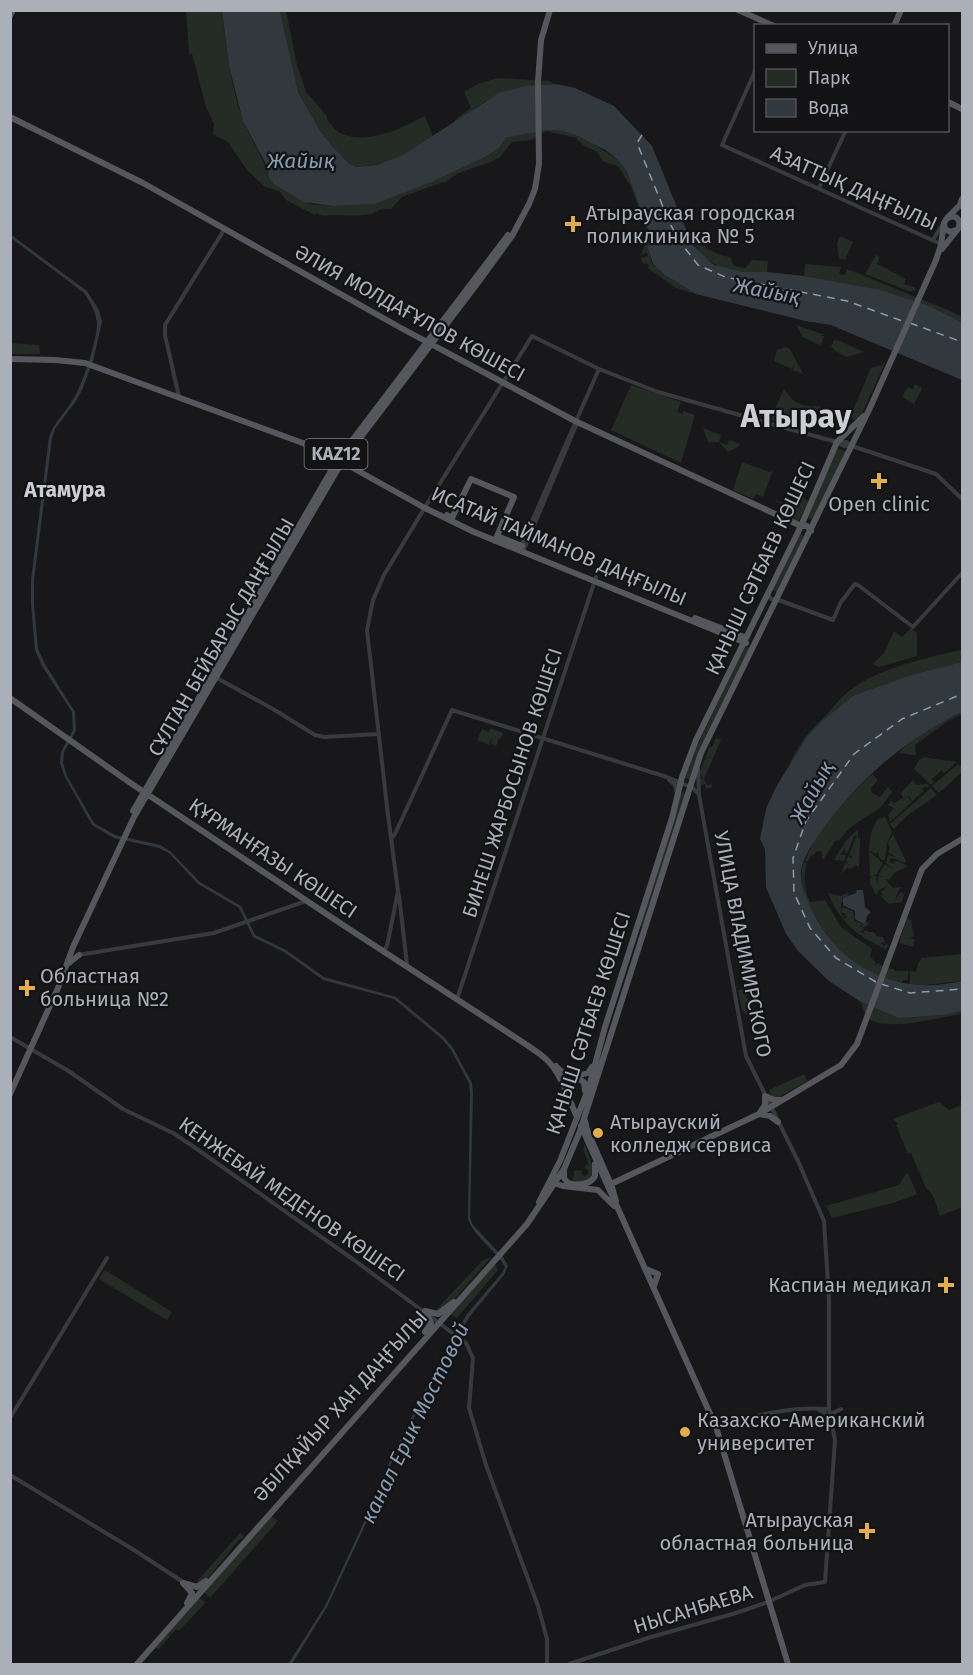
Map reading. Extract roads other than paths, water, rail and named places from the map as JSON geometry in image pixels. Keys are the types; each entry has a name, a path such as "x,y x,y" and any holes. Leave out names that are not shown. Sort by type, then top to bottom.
{"main road":[{"path":"10,16 13,10"},
{"name":"СҰЛТАН БЕЙБАРЫС ДАҢҒЫЛЫ","path":"30,1048 68,957 146,794 341,459 514,228 532,197 539,164 539,60 541,40 550,10"},
{"path":"738,10 770,24"},
{"path":"895,24 901,10"},
{"path":"949,102 963,109"},
{"name":"ӘЛИЯ МОЛДАҒҰЛОВ КӨШЕСІ","path":"10,117 134,178 224,230 503,382 577,420 801,526 807,526 811,531"},
{"path":"945,221 948,231 960,216"},
{"path":"945,221 960,216"},
{"path":"945,221 960,216"},
{"path":"872,402 936,260 960,216"},
{"path":"936,260 945,221"},
{"name":"ИСАТАЙ ТАЙМАНОВ ДАҢҒЫЛЫ","path":"10,359 85,363 319,449 452,518 471,479 514,497 496,538"},
{"name":"ҚАНЫШ СӘТБАЕВ КӨШЕСІ","path":"566,1166 586,1114 628,954 680,784 697,738 801,526 837,442 858,422 872,402"},
{"name":"ҚАНЫШ СӘТБАЕВ КӨШЕСІ","path":"560,1161 596,1071 596,1058 636,956 689,787 710,732 811,531 872,402"},
{"name":"ИСАТАЙ ТАЙМАНОВ ДАҢҒЫЛЫ","path":"426,506 496,538 754,644"},
{"path":"806,515 810,521 816,520"},
{"name":"ИСАТАЙ ТАЙМАНОВ ДАҢҒЫЛЫ","path":"595,578 731,637 745,640"},
{"path":"731,637 738,644 737,656"},
{"name":"ҚҰРМАНҒАЗЫ КӨШЕСІ","path":"10,698 146,794 521,1040 549,1063"},
{"path":"611,1184 759,1114 841,1065 857,1044 917,881 928,862 963,839"},
{"path":"636,929 640,927 643,934"},
{"path":"628,954 631,959 636,956"},
{"path":"66,969 79,955"},
{"name":"СҰЛТАН БЕЙБАРЫС ДАҢҒЫЛЫ","path":"10,1094 66,969 68,957"},
{"path":"549,1063 563,1073 579,1075 588,1073 596,1058"},
{"path":"549,1063 562,1082 615,1206 715,1427"},
{"path":"549,1063 573,1117 573,1126"},
{"path":"568,1097 568,1086 571,1080 577,1078 582,1080 586,1088 581,1106"},
{"path":"759,1114 765,1105 765,1096 774,1100 782,1100"},
{"path":"778,1122 777,1110 782,1100"},
{"path":"586,1114 587,1130 611,1184 615,1206"},
{"path":"759,1114 770,1116 778,1122"},
{"path":"560,1161 566,1166 564,1178 573,1185 588,1183 595,1176 594,1158"},
{"name":"ӘБІЛҚАЙЫР ХАН ДАҢҒЫЛЫ","path":"502,1249 527,1224 543,1203 560,1161"},
{"name":"ӘБІЛҚАЙЫР ХАН ДАҢҒЫЛЫ","path":"135,1665 502,1249 531,1215 566,1166"},
{"path":"553,1182 570,1187 598,1190 615,1206"},
{"path":"543,1203 556,1192 570,1187"},
{"name":"ӘБІЛҚАЙЫР ХАН ДАҢҒЫЛЫ","path":"135,1665 494,1258"},
{"path":"640,1258 712,1417 746,1519 768,1602 788,1665"},
{"path":"425,1311 438,1314 454,1302"},
{"path":"420,1340 431,1323 425,1311"},
{"path":"712,1417 720,1422 729,1423"},
{"path":"719,1439 721,1430 729,1423"},
{"path":"183,1583 198,1587 209,1579"},
{"path":"183,1583 192,1595 185,1606"}],"street":[{"name":"АЗАТТЫҚ ДАҢҒЫЛЫ","path":"754,73 722,145 941,244"},
{"path":"819,189 845,132"},
{"path":"933,240 945,221"},
{"path":"179,397 165,335 165,325 224,230"},
{"path":"407,966 378,734 368,630 373,600 384,575 532,336 599,369 693,403 837,442 844,446 852,446 936,474 963,499"},
{"path":"522,548 599,369"},
{"path":"767,594 773,594 776,599 833,620 841,602 855,584 872,593 913,627 963,573"},
{"name":"БИНЕШ ЖАРБОСЫНОВ КӨШЕСІ","path":"457,999 595,578"},
{"path":"214,676 315,735 324,737 378,734"},
{"path":"391,839 452,710 667,777 689,787 699,795"},
{"name":"УЛИЦА ВЛАДИМИРСКОГО","path":"698,762 699,795 746,1056 798,1161 824,1221 829,1299 829,1409 835,1440 825,1582"},
{"path":"667,777 675,785 677,795"},
{"path":"383,951 387,946 399,891"},
{"path":"68,957 214,933 307,901"},
{"name":"КЕНЖЕБАЙ МЕДЕНОВ КӨШЕСІ","path":"10,1037 67,1070 123,1109 173,1133 194,1147 425,1311 470,1349 473,1358 469,1408 486,1465 538,1606 547,1638 547,1665"},
{"path":"10,1418 107,1258"},
{"path":"814,1408 824,1406 830,1397"},
{"path":"830,1397 833,1407 841,1409 833,1413 833,1430"},
{"path":"814,1408 825,1413 833,1430"},
{"path":"715,1427 781,1410 829,1409"},
{"path":"10,1475 198,1593"},
{"name":"НЫСАНБАЕВА","path":"569,1665 651,1637 736,1613 768,1602 804,1585 825,1582"}],"water":[{"name":"Жайық","path":"222,11 280,11 298,92 331,145 349,164 356,167 377,165 403,155 499,93 525,86 556,84 575,88 614,106 652,146 692,244 714,265 742,272 804,276 880,290 927,305 962,322 962,380 831,325 805,321 696,294 665,275 653,264 648,249 649,232 626,170 607,151 563,131 547,130 506,138 499,148 487,156 432,182 375,204 333,206 304,202 274,184 269,178 267,166 243,121 229,66"},
{"name":"канал Ерик Мостовой","path":"10,234 87,291 99,310 102,322 93,361 82,390 55,429 52,438 34,580 38,649 75,712 76,731 64,752 63,763 67,776 94,823 115,835 160,845 170,851 200,882 241,906 255,935 286,950 324,977 396,997 444,1037 453,1048 472,1083 470,1218 473,1225 503,1257 508,1266 504,1275 470,1316 431,1383 392,1462 327,1607 292,1664 288,1664 325,1606 390,1461 429,1382 467,1314 505,1267 475,1232 468,1219 469,1083 451,1050 442,1039 394,999 323,980 284,952 253,937 239,908 198,884 169,853 159,848 114,838 92,825 65,777 60,763 61,752 73,730 72,712 42,666 35,650 31,580 49,437 81,383 92,350 97,323 94,311 84,293 11,238"},
{"name":"Жайық","path":"962,662 962,712 901,749 865,780 833,816 810,848 802,866 802,887 812,910 824,931 855,963 874,974 916,985 939,985 962,981 962,1011 945,1015 899,1018 861,1002 829,981 798,951 786,934 766,887 765,849 760,839 766,809 776,787 806,738 821,722 853,696 911,675"},
{"path":"857,890 863,890 865,907 871,912 867,916 865,925 855,919 855,911 843,905 843,898 856,893"}],"place":[{"name":"Атырауская городская поликлиника № 5","path":"573,224"},
{"name":"Open clinic","path":"879,481"},
{"name":"Областная больница №2","path":"27,988"},
{"name":"Атырауский колледж сервиса","path":"598,1133"},
{"name":"Каспиан медикал","path":"946,1285"},
{"name":"Казахско-Американский университет","path":"685,1432"},
{"name":"Атырауская областная больница","path":"867,1531"}],"district":[{"name":"Атырау","path":"796,416"},
{"name":"Атамура","path":"65,490"}]}
